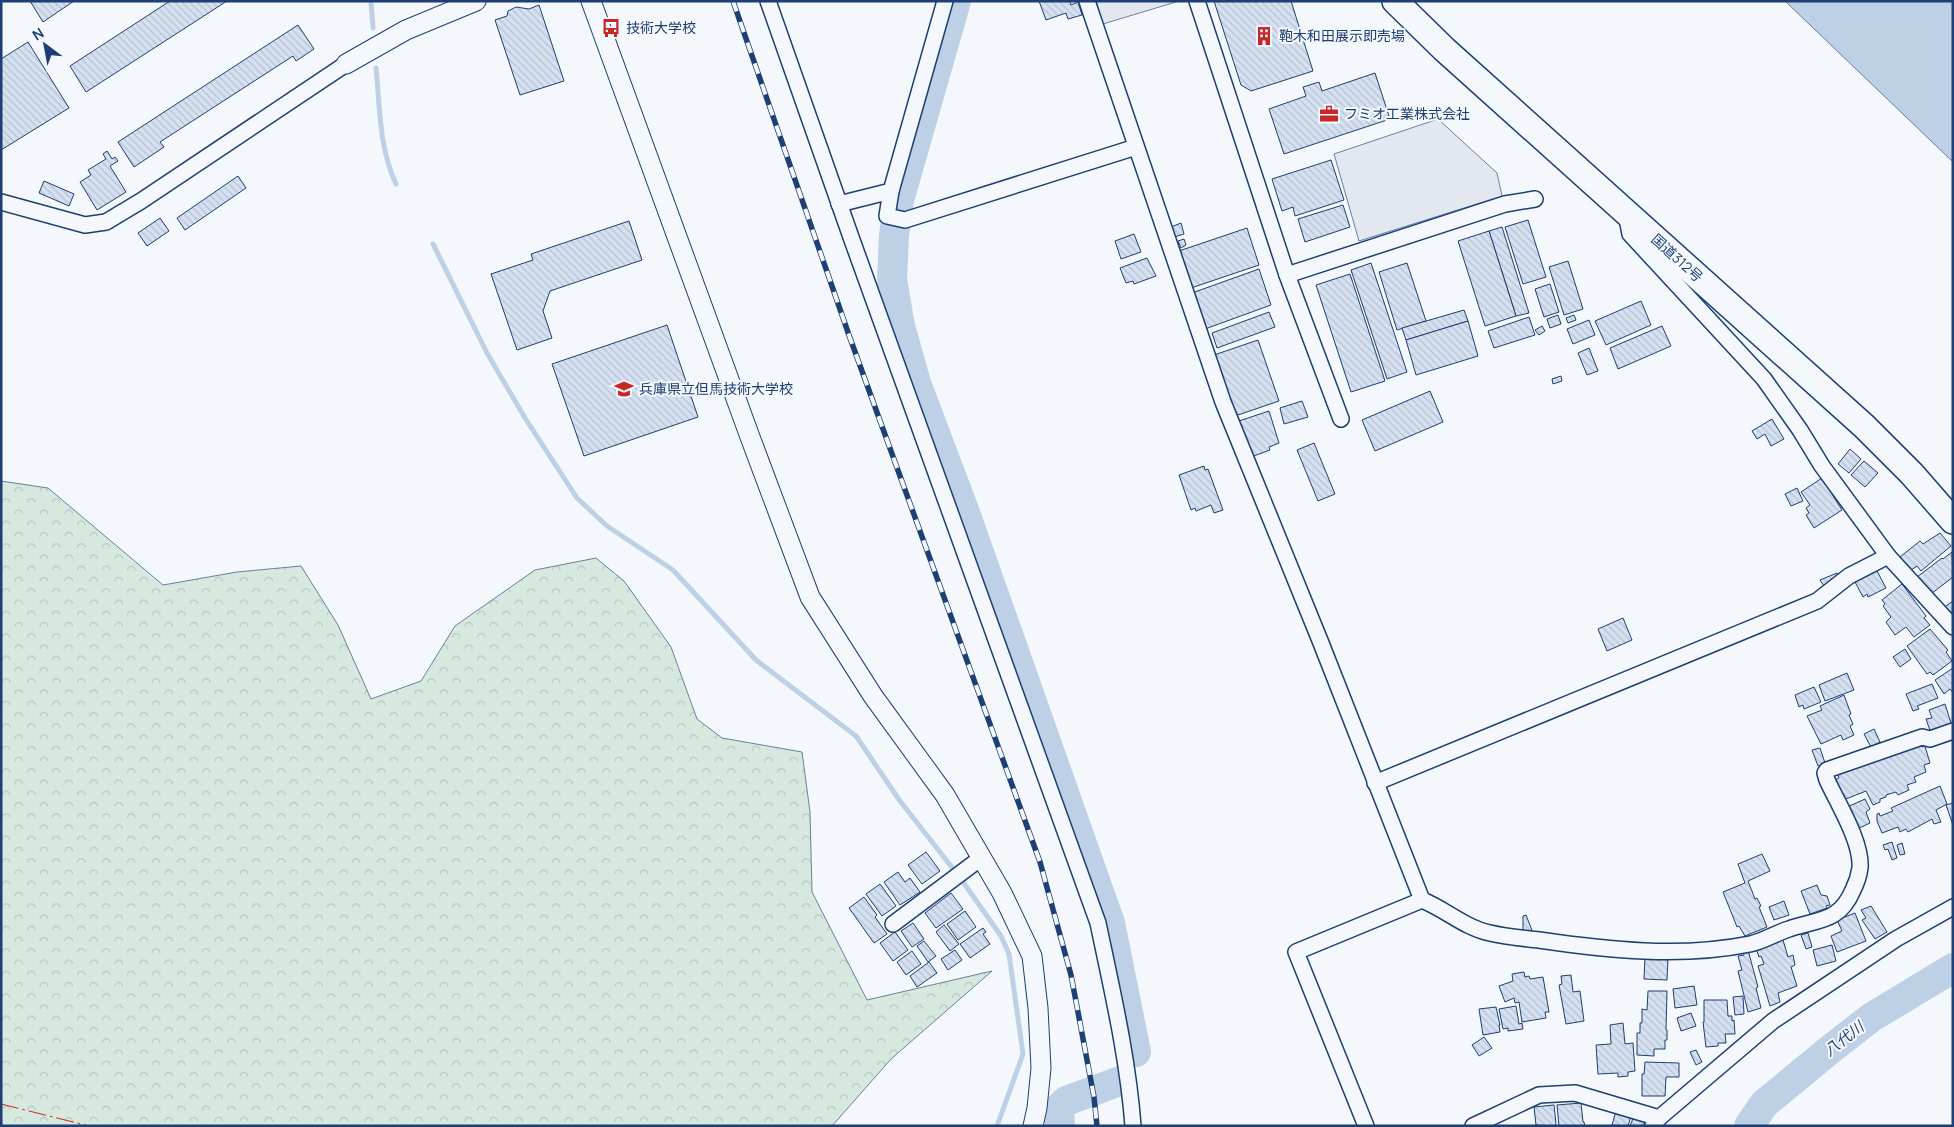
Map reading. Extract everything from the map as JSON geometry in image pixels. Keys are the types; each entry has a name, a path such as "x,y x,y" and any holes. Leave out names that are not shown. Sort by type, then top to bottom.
{"highway":[{"name":"国道312号","path":"1395,1 1444,49 1864,426 1912,474 1953,521"}],"street":[{"path":"1,202 85,225 106,222 141,201 346,64 406,30 476,1"},
{"path":"591,1 810,597 873,696 945,795 1002,892 1032,956 1038,1008 1041,1068 1037,1108 1033,1126"},
{"path":"768,1 839,204 1098,923 1118,1020 1132,1100 1134,1126"},
{"path":"944,1 891,191 887,216 897,218 1136,147"},
{"path":"1087,1 1223,402 1321,643 1422,900"},
{"path":"1197,1 1287,275 1341,419"},
{"path":"839,204 891,191"},
{"path":"1287,275 1505,204 1534,199"},
{"path":"1626,213 1630,234 1764,379 1800,430 1822,466 1888,556 1953,627"},
{"path":"1375,783 1817,601 1849,576 1888,556"},
{"path":"1366,1126 1296,952 1422,900 1434,904 1471,927 1490,933 1574,946 1667,953 1752,944 1788,929 1836,914 1847,903 1851,895 1860,869 1859,856 1856,842 1827,780 1825,773 1827,770 1922,737 1930,738 1953,731"},
{"path":"893,924 981,858"},
{"path":"1473,1126 1539,1095 1575,1093 1656,1122 1773,1021 1896,939 1953,907"}],"green space":[{"path":"1,481 48,488 163,585 237,572 301,566 338,625 371,699 421,681 455,626 535,570 596,558 624,581 671,647 697,719 722,738 802,752 810,812 812,892 867,1000 992,971 891,1059 832,1126 1,1126"}],"shaded area":[{"path":"1096,1 1179,1 1103,24"},
{"path":"1438,119 1497,173 1502,196 1359,241 1334,154"}],"water":[{"path":"1785,1 1953,1 1953,162"}],"building":[{"path":"30,1 74,1 43,22"},
{"path":"170,1 227,1 86,92 70,66"},
{"path":"1039,1 1070,1 1071,5 1078,2 1082,15 1068,19 1066,13 1046,20"},
{"name":"鞄木和田展示即売場","path":"1214,1 1291,1 1313,71 1251,91 1241,85"},
{"path":"539,5 564,81 520,95 495,20 507,16 508,11 516,7 529,9"},
{"path":"298,25 314,49 296,61 293,56 160,142 164,147 134,167 118,142"},
{"path":"28,42 69,108 1,150 1,59"},
{"name":"フミオ工業株式会社","path":"1375,73 1390,119 1284,154 1269,109 1306,96 1303,87 1319,82 1322,91"},
{"path":"107,151 112,159 115,157 118,161 110,166 126,192 97,210 80,182 91,175 88,170 106,159 103,154"},
{"path":"1331,160 1344,200 1295,216 1293,207 1282,211 1272,179"},
{"path":"238,176 246,188 185,230 177,218"},
{"path":"44,181 74,194 69,206 39,193"},
{"path":"1343,205 1350,227 1305,242 1298,219"},
{"path":"160,218 169,231 147,246 138,233"},
{"path":"1528,220 1546,277 1523,284 1505,227"},
{"path":"629,221 642,260 550,291 543,311 552,338 517,350 491,274 533,260 531,254"},
{"path":"1181,223 1184,234 1174,237 1171,227"},
{"path":"1502,227 1529,313 1516,316 1489,231"},
{"path":"1247,228 1259,265 1191,288 1179,251"},
{"path":"1489,231 1516,316 1485,326 1458,241"},
{"path":"1134,234 1141,252 1121,259 1115,241"},
{"path":"1184,239 1186,245 1181,248 1178,241"},
{"path":"1147,258 1156,276 1134,284 1133,281 1126,283 1120,268"},
{"path":"1568,261 1583,309 1564,315 1549,267"},
{"path":"1371,263 1407,372 1387,379 1351,270"},
{"path":"1407,263 1426,321 1397,330 1379,272"},
{"path":"1259,269 1271,305 1205,329 1192,293"},
{"path":"1350,274 1385,381 1351,392 1316,285"},
{"path":"1550,284 1559,312 1544,317 1535,289"},
{"path":"1641,301 1651,325 1606,345 1595,321"},
{"path":"1464,310 1468,321 1406,340 1402,328"},
{"path":"1269,312 1275,327 1217,348 1212,333"},
{"path":"1558,315 1561,324 1550,328 1547,319"},
{"path":"1574,315 1576,320 1568,323 1566,318"},
{"path":"1529,317 1535,335 1494,348 1488,331"},
{"path":"1589,320 1595,335 1573,344 1567,329"},
{"path":"1468,321 1478,356 1416,375 1406,340"},
{"path":"667,325 698,417 584,456 552,364"},
{"path":"1542,326 1545,331 1539,335 1535,330"},
{"path":"1662,326 1671,346 1618,369 1610,348"},
{"path":"1258,340 1279,401 1235,416 1214,355"},
{"path":"1589,348 1598,371 1587,375 1578,353"},
{"path":"1561,376 1562,381 1553,384 1552,379"},
{"path":"1430,391 1443,422 1375,451 1362,420"},
{"path":"1302,401 1308,417 1284,424 1280,408"},
{"path":"1269,411 1279,443 1269,447 1270,450 1248,458 1236,422"},
{"path":"1772,419 1784,439 1771,446 1765,434 1757,439 1752,431"},
{"path":"1314,443 1335,494 1318,501 1297,450"},
{"path":"1850,449 1861,459 1849,473 1838,464"},
{"path":"1864,461 1878,473 1865,487 1851,475"},
{"path":"1204,466 1205,470 1208,469 1223,510 1214,513 1211,505 1196,511 1195,508 1191,510 1179,475"},
{"path":"1822,478 1842,510 1814,528 1806,515 1809,513 1806,508 1810,505 1801,492"},
{"path":"1797,488 1803,501 1791,506 1785,494"},
{"path":"1940,533 1951,546 1921,571 1917,566 1911,570 1900,557 1920,541 1923,544"},
{"path":"1952,552 1953,577 1931,594 1917,577"},
{"path":"1877,571 1886,588 1868,597 1867,594 1863,597 1855,582"},
{"path":"1837,573 1839,577 1824,586 1820,580"},
{"path":"1902,584 1926,616 1924,618 1930,625 1914,637 1906,627 1895,635 1886,622 1891,617 1883,606 1885,604 1882,600"},
{"path":"1953,601 1953,611 1948,615 1943,608"},
{"path":"1623,618 1632,640 1607,651 1598,629"},
{"path":"1930,629 1948,650 1946,652 1952,661 1933,675 1930,672 1927,674 1907,646"},
{"path":"1905,649 1911,659 1900,667 1893,657"},
{"path":"1953,668 1953,693 1950,689 1944,694 1935,680"},
{"path":"1847,673 1854,690 1825,701 1819,685"},
{"path":"1932,684 1938,698 1917,706 1919,709 1913,711 1906,694"},
{"path":"1814,687 1821,702 1804,709 1803,705 1799,707 1795,695"},
{"path":"1844,695 1851,714 1849,715 1853,724 1850,726 1854,735 1843,740 1841,735 1821,744 1807,716 1822,710 1820,706"},
{"path":"1945,704 1952,726 1931,733 1926,719 1932,718 1929,710"},
{"path":"1874,729 1880,742 1871,747 1864,734"},
{"path":"1924,743 1930,763 1924,765 1926,772 1914,777 1916,782 1907,785 1909,790 1898,795 1896,792 1886,795 1886,797 1880,799 1880,802 1873,805 1866,791 1841,801 1833,781 1839,778 1838,774"},
{"path":"1820,748 1825,763 1818,766 1812,750"},
{"path":"1940,786 1947,804 1936,810 1941,822 1934,824 1932,819 1908,832 1906,829 1900,832 1898,827 1882,833 1877,821 1877,814 1879,813 1880,816 1893,811 1891,808"},
{"path":"1865,799 1870,809 1866,812 1870,823 1855,830 1845,808"},
{"path":"1953,803 1953,825 1946,805"},
{"path":"1892,842 1897,858 1892,860 1888,849 1885,850 1883,845"},
{"path":"1902,843 1905,854 1900,855 1897,845"},
{"path":"926,852 940,871 922,884 908,865"},
{"path":"1762,854 1770,871 1748,881 1755,899 1757,898 1761,906 1759,907 1767,927 1745,936 1739,926 1737,927 1723,892 1745,883 1738,864"},
{"path":"898,872 905,882 910,878 920,892 900,905 884,882"},
{"path":"880,884 896,906 882,916 866,894"},
{"path":"1817,885 1821,895 1827,896 1830,905 1826,906 1827,908 1810,914 1801,891"},
{"path":"951,893 963,909 936,928 925,913"},
{"path":"864,897 877,915 875,917 887,934 874,943 849,908"},
{"path":"1784,901 1789,915 1774,920 1769,907"},
{"path":"1871,906 1887,932 1875,939 1862,920 1866,918 1861,910"},
{"path":"965,911 976,927 958,940 947,924"},
{"path":"1855,913 1866,941 1837,952 1831,936 1842,931 1837,920"},
{"path":"1526,915 1533,933 1523,932 1523,916"},
{"path":"913,923 924,939 912,947 901,931"},
{"path":"944,925 959,944 950,951 936,932"},
{"path":"983,928 986,932 983,934 990,944 970,958 960,944"},
{"path":"895,932 908,950 893,961 880,943"},
{"path":"1808,933 1812,947 1806,949 1801,935"},
{"path":"1783,940 1788,957 1793,955 1795,965 1791,967 1797,986 1778,993 1780,1002 1770,1006 1758,966 1764,964 1756,948"},
{"path":"924,941 936,956 928,962 917,946"},
{"path":"1832,945 1836,961 1817,966 1813,950"},
{"path":"955,950 962,960 948,970 941,959"},
{"path":"1748,950 1758,987 1756,988 1761,1008 1748,1012 1738,971 1742,970 1738,956 1744,955 1743,951"},
{"path":"912,951 921,964 906,975 897,962"},
{"path":"1645,957 1668,958 1667,980 1644,979"},
{"path":"929,962 937,973 917,987 910,976"},
{"path":"1524,972 1525,977 1529,976 1530,979 1543,977 1549,1012 1545,1012 1546,1018 1522,1022 1519,1002 1515,1003 1514,998 1505,1002 1499,986 1513,981 1512,974"},
{"path":"1571,975 1573,992 1580,991 1584,1021 1566,1024 1559,985 1562,984 1561,976"},
{"path":"1694,986 1697,1005 1675,1008 1673,989"},
{"path":"1648,991 1667,991 1667,1040 1665,1040 1665,1049 1654,1049 1654,1056 1637,1055 1637,1033 1640,1033 1642,1009 1647,1010"},
{"path":"1743,996 1744,1014 1735,1015 1733,997"},
{"path":"1704,1000 1727,1000 1728,1016 1732,1016 1732,1021 1734,1020 1735,1034 1725,1034 1726,1043 1718,1043 1718,1046 1706,1047 1703,1022"},
{"path":"1516,1006 1519,1024 1522,1023 1523,1029 1508,1031 1508,1028 1503,1029 1499,1009"},
{"path":"1496,1007 1500,1032 1483,1035 1479,1009"},
{"path":"1691,1013 1696,1026 1681,1031 1677,1018"},
{"path":"1623,1023 1625,1044 1633,1043 1635,1071 1628,1072 1628,1076 1618,1077 1618,1073 1598,1074 1596,1045 1611,1044 1610,1025"},
{"path":"1484,1037 1492,1048 1479,1056 1472,1045"},
{"path":"1696,1050 1702,1062 1696,1065 1690,1052"},
{"path":"1645,1062 1679,1063 1679,1077 1666,1077 1665,1096 1642,1096 1642,1074 1644,1074"},
{"path":"1581,1103 1585,1126 1559,1126 1557,1105"},
{"path":"1554,1105 1556,1124 1554,1126 1536,1125 1534,1107"},
{"path":"1616,1111 1631,1116 1628,1126 1612,1125"},
{"path":"1634,1116 1646,1121 1642,1126 1630,1126"}],"waterway":[{"path":"371,1 373,28"},
{"path":"956,1 899,200 894,235 892,279 900,326 916,383 964,510 1110,923 1136,1052"},
{"path":"376,68 383,142 390,170 396,184"},
{"path":"433,244 487,353 525,418 577,498 607,526 673,570 756,660 856,736 900,801 961,879 1001,936 1009,954 1023,1054 997,1126"},
{"name":"八代川","path":"1749,1126 1764,1104 1872,1017 1953,968"},
{"path":"1060,1126 1059,1108 1066,1101 1120,1081"}],"railway":[{"path":"733,1 850,338 1040,862 1071,975 1094,1097 1097,1126"}],"power":[{"path":"1,1104 89,1126"}],"place":[{"name":"技術大学校","path":"611,28"},
{"name":"鞄木和田展示即売場","path":"1264,36"},
{"name":"フミオ工業株式会社","path":"1329,114"},
{"name":"兵庫県立但馬技術大学校","path":"624,389"}]}
